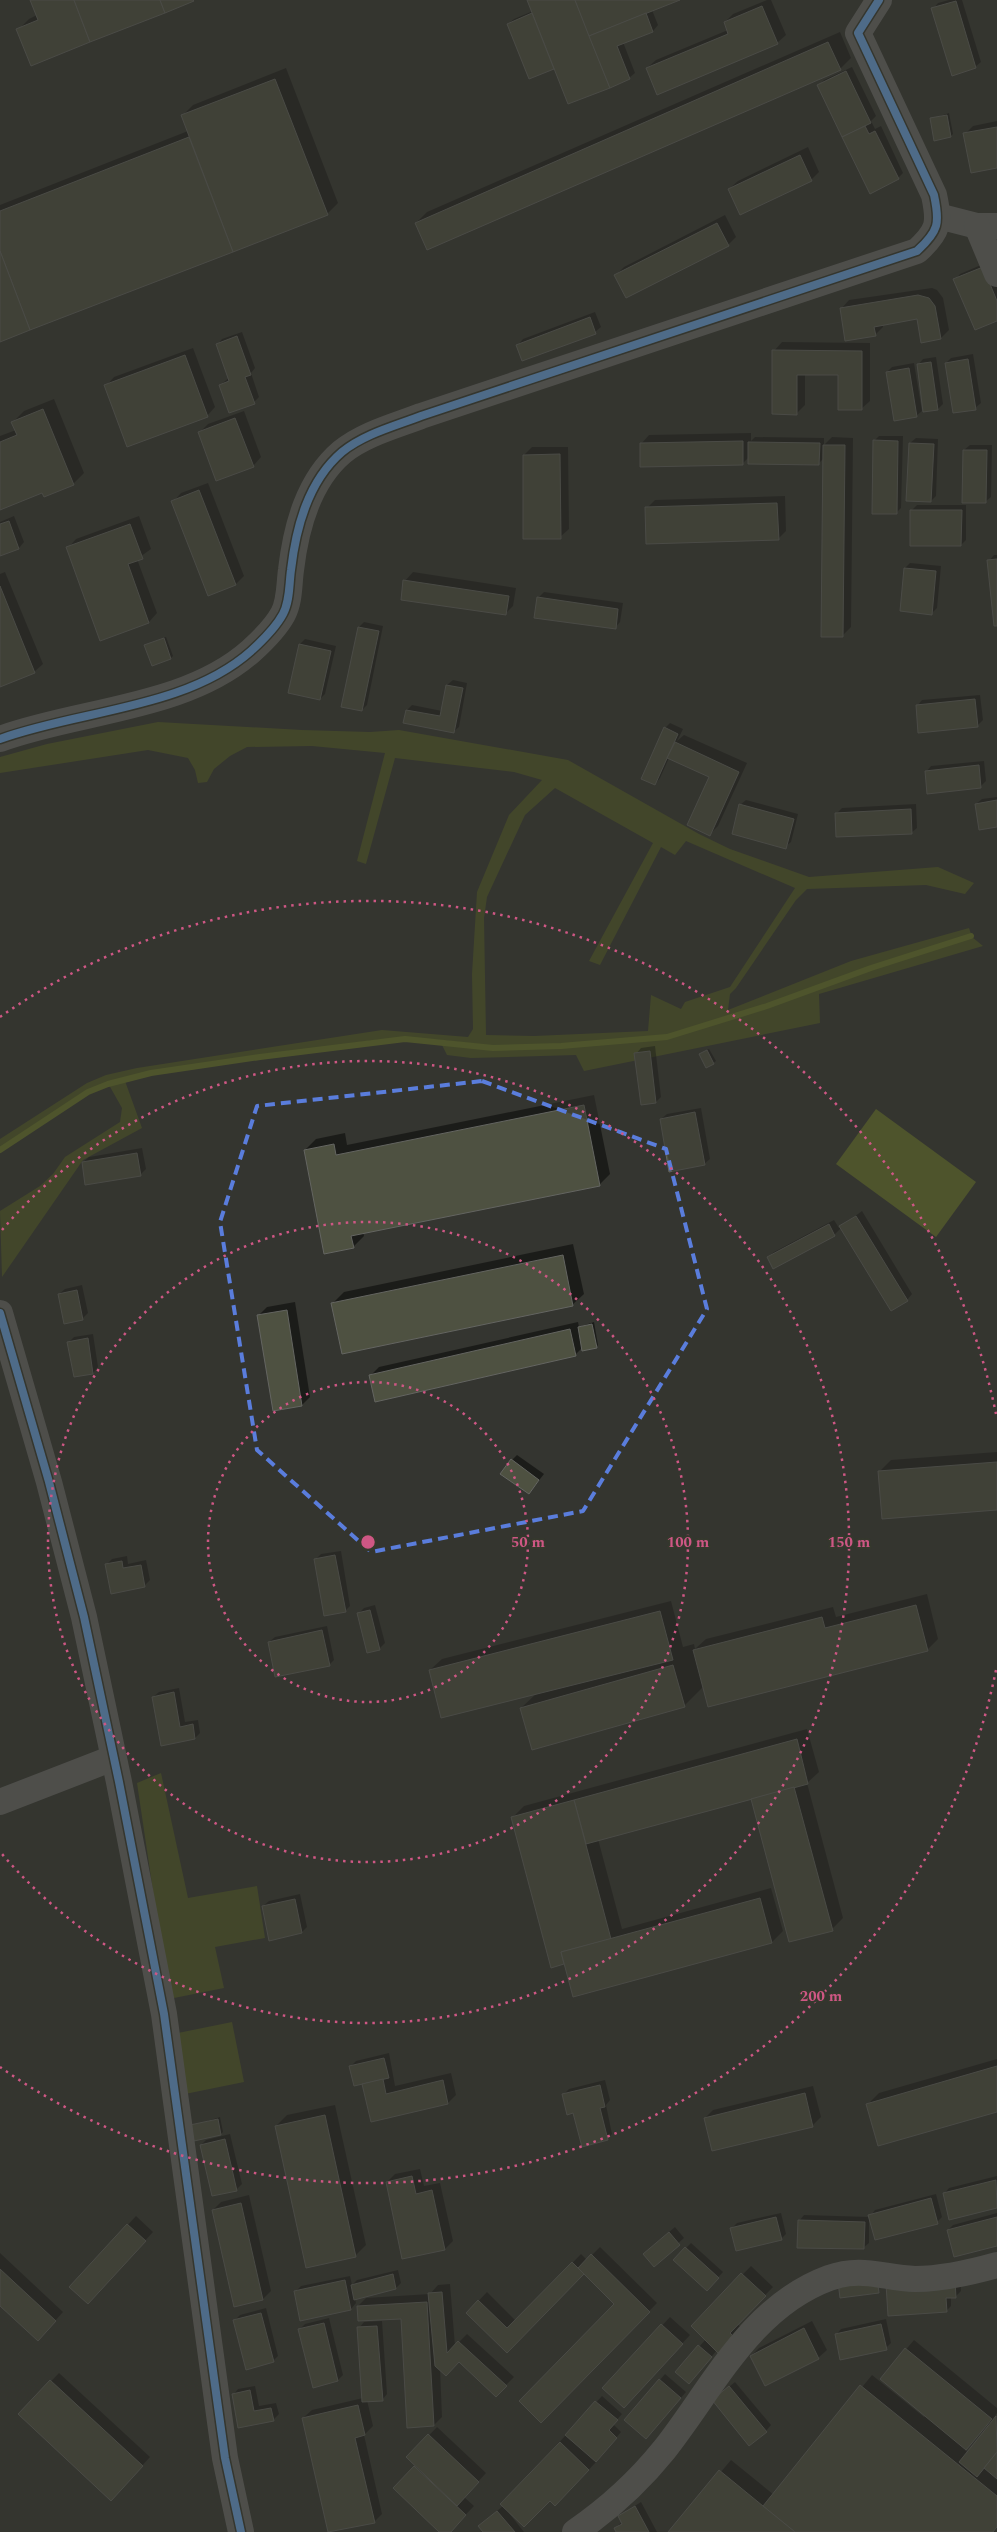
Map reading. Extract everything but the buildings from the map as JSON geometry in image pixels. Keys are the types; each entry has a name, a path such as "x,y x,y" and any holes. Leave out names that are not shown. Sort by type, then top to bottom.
{"street":[{"path":"0,739 184,689 222,672 250,652 283,614 288,599 294,545 313,486 342,452 361,440 421,416 917,251 932,237 938,216 934,195 924,171 858,33 879,0"},
{"path":"938,216 987,226 997,274"},
{"path":"0,1313 49,1482 84,1617 113,1758 162,2006 225,2458 241,2532"},
{"path":"0,1802 113,1758"},
{"path":"575,2532 591,2521 629,2488 663,2450 700,2396 753,2329 806,2287 854,2271 916,2279 997,2265"}],"highlighted area":[{"path":"482,1081 666,1149 707,1309 583,1511 371,1552 257,1450 220,1222 257,1106"}],"shaded area":[{"path":"158,722 302,730 370,732 399,730 568,760 699,834 730,849 809,877 938,867 974,883 965,894 926,885 807,889 796,900 730,994 728,1010 851,961 969,928 971,934 667,1036 561,1045 493,1046 405,1038 375,1040 150,1072 108,1082 87,1091 0,1148 0,1139 87,1083 106,1075 137,1068 382,1030 468,1037 473,1029 472,974 477,892 509,815 542,780 514,772 395,758 366,864 357,861 385,753 312,746 247,747 230,756 214,769 207,782 198,783 195,770 188,758 148,750 0,773 0,757 47,744","holes":["555,788 653,843 589,961 600,965 661,847 675,855 686,841 795,888 730,987 685,1002 681,1009 651,995 648,1031 534,1036 486,1035 484,918 487,897 525,815"]},
{"path":"972,937 983,946 819,994 820,1023 584,1071 576,1055 471,1058 447,1055 441,1043 479,1049 561,1048 668,1039"},
{"path":"125,1081 142,1128 83,1160 2,1277 0,1211 40,1186 53,1174 65,1157 120,1122 122,1108 109,1085"},
{"path":"876,1109 976,1182 936,1237 836,1164"},
{"path":"161,1773 188,1898 257,1886 265,1938 215,1947 224,1988 169,1999 137,1783"},
{"path":"232,2022 244,2082 185,2094 173,2034"}],"waterway":[{"path":"0,1150 88,1092 108,1084 151,1073 405,1039 493,1048 561,1046 667,1037 767,1006 871,968 971,936"}],"cycle path":[{"path":"0,739 31,729 164,697 195,685 225,670 251,651 273,629 285,609 296,538 300,521 312,491 330,464 342,452 360,440 421,416 917,251 930,238 936,226 937,213 934,195 858,33 879,0"},
{"path":"0,1313 49,1482 84,1617 119,1782 164,2014 225,2458 241,2532"}]}
